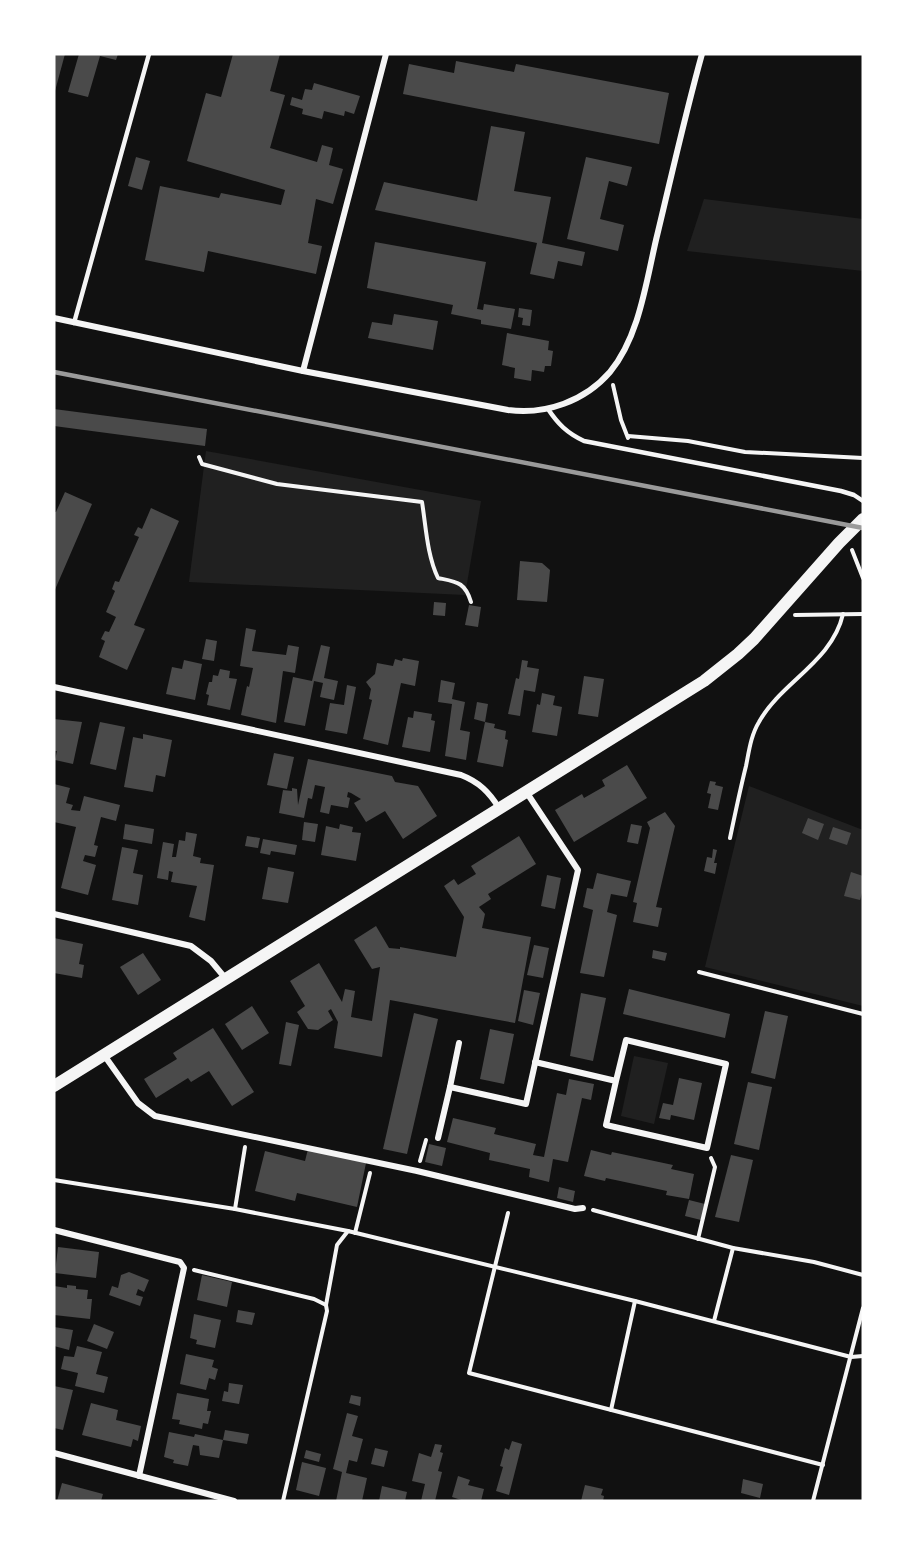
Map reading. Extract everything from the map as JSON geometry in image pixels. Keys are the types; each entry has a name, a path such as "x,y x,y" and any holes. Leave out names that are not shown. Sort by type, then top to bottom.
{"main road":[{"path":"54,1086 704,681 738,654 776,616 839,543 863,519"}],"street":[{"path":"303,371 386,54"},
{"path":"54,318 303,371 508,410 529,412 548,409 579,397 610,372 628,342 635,323 702,54"},
{"path":"54,687 461,775 481,785 490,793 500,808"},
{"path":"450,1087 526,1104 578,870 527,793"},
{"path":"54,914 190,946 211,961 226,979"},
{"path":"626,1041 726,1064 707,1148 606,1125 616,1081 626,1041"},
{"path":"438,1138 459,1043"},
{"path":"104,1055 138,1103 155,1116 417,1171 575,1209 583,1208"},
{"path":"535,1062 616,1081"},
{"path":"54,1230 180,1262 184,1268 139,1476"},
{"path":"54,1453 234,1501"}],"lane":[{"path":"74,323 149,54"},
{"path":"548,409 560,425 573,436 599,445 841,491 863,501"}],"path":[{"path":"610,372 621,420 626,435 636,452"},
{"path":"599,445 610,439 626,435 688,441 745,452 863,458"},
{"path":"199,456 202,464 277,484 422,502 427,540 438,578 459,582 468,591 471,602"},
{"path":"852,549 863,578"},
{"path":"730,838 750,745 759,721 771,705 828,647 843,614"},
{"path":"776,616 863,614"},
{"path":"699,972 863,1014"},
{"path":"235,1209 248,1135"},
{"path":"417,1171 427,1135 438,1138"},
{"path":"698,1239 715,1167 707,1148"},
{"path":"54,1180 235,1209 348,1231 635,1300 851,1357 863,1356"},
{"path":"355,1233 368,1182"},
{"path":"583,1208 733,1248 814,1262 863,1275"},
{"path":"508,1213 469,1373 823,1465"},
{"path":"283,1501 327,1311 326,1305 337,1245 348,1231"},
{"path":"714,1321 733,1248"},
{"path":"184,1268 314,1299 326,1305"},
{"path":"611,1410 635,1300"},
{"path":"813,1501 863,1308"}],"shaded area":[{"path":"704,199 863,219 863,271 687,251"},
{"path":"206,451 481,501 465,595 189,582"},
{"path":"749,786 863,830 863,1006 705,967"},
{"path":"634,1056 668,1063 654,1124 621,1116"}],"building":[{"path":"54,54 65,54 55,91 54,91"},
{"path":"79,54 118,54 116,60 100,56 88,97 68,92"},
{"path":"233,54 280,54 270,91 285,95 270,148 317,162 322,145 333,148 329,165 343,169 333,204 316,199 308,243 322,246 316,274 208,251 204,272 145,260 160,186 219,198 221,193 281,205 285,190 187,161 206,93 221,97"},
{"path":"456,61 514,72 516,64 669,93 659,144 403,94 409,64 454,73"},
{"path":"314,83 360,96 354,114 345,111 344,116 324,111 322,119 302,114 303,109 290,105 292,97 302,100 305,89 312,90"},
{"path":"491,126 525,132 514,191 551,197 542,243 585,252 582,266 558,261 554,279 530,274 537,243 375,210 384,182 477,201"},
{"path":"136,157 150,161 142,190 128,186"},
{"path":"586,157 632,167 627,186 609,181 600,219 624,225 618,251 567,239"},
{"path":"375,242 486,262 477,309 483,310 484,304 515,309 511,329 481,324 481,320 451,314 453,305 367,288"},
{"path":"519,308 532,310 530,326 522,325 523,318 518,317"},
{"path":"394,314 438,321 433,350 368,338 372,322 392,325"},
{"path":"507,333 549,341 548,350 553,351 551,366 545,366 544,372 532,370 531,381 514,378 515,368 502,365"},
{"path":"54,409 207,429 205,446 54,426"},
{"path":"65,492 92,504 54,592 54,512"},
{"path":"151,508 179,521 134,625 145,629 127,670 99,657 105,641 101,639 105,631 109,632 116,617 106,612 115,591 112,589 115,581 119,582 139,537 134,535 138,527 142,529"},
{"path":"520,561 542,563 550,570 547,602 517,600"},
{"path":"434,602 446,603 445,616 433,615"},
{"path":"469,605 481,607 478,627 465,625"},
{"path":"246,628 256,630 252,651 286,655 288,645 299,647 295,673 283,671 276,723 241,715 253,668 240,666"},
{"path":"206,639 217,641 214,661 202,659"},
{"path":"321,645 330,647 324,678 338,681 334,700 320,697 323,683 314,681 305,726 284,722 293,677 312,681"},
{"path":"403,658 419,661 415,686 401,683 388,745 363,739 372,700 369,699 371,689 366,682 375,674 377,663 393,666 395,659 402,661"},
{"path":"184,660 202,664 195,700 166,694 172,667 182,669"},
{"path":"522,660 528,661 527,667 539,669 535,692 524,690 520,716 508,714 516,678 519,679"},
{"path":"220,669 230,671 229,678 237,679 230,710 207,705 209,695 206,694 209,682 212,682 213,675 218,676"},
{"path":"584,676 604,679 598,717 578,714"},
{"path":"441,680 455,683 452,699 465,702 460,730 470,732 466,760 445,756 452,704 438,702"},
{"path":"347,685 356,687 347,734 325,730 330,703 344,705"},
{"path":"542,693 555,696 553,705 562,707 557,736 532,732 537,704 540,705"},
{"path":"477,702 488,704 485,722 474,719"},
{"path":"414,711 432,714 431,720 435,721 430,752 402,747 408,717 413,718"},
{"path":"54,719 82,722 73,764 55,760 57,751 54,751"},
{"path":"100,722 125,727 116,770 90,764"},
{"path":"485,722 495,724 494,728 506,731 505,739 508,740 503,767 477,762"},
{"path":"143,734 172,740 165,777 156,775 153,792 124,787 133,737 143,739"},
{"path":"274,753 294,757 287,789 267,785"},
{"path":"308,759 392,776 395,782 418,786 437,816 403,839 385,811 366,822 354,803 361,799 348,792 347,797 350,798 348,808 331,805 329,814 320,812 325,787 315,785 312,799 308,798 304,818 279,813 283,790 297,789 298,805"},
{"path":"627,765 647,798 574,842 555,810 582,794 584,798 605,786 602,780"},
{"path":"710,781 723,787 718,810 708,808 711,794 707,793"},
{"path":"54,784 70,788 66,803 73,805 71,810 80,811 84,796 120,805 116,821 101,817 94,845 98,846 95,857 85,855 83,861 96,865 88,895 61,888 76,827 54,822"},
{"path":"665,812 675,826 656,907 662,908 658,927 633,922 637,903 633,902 650,828 647,822"},
{"path":"808,818 824,824 818,840 802,833"},
{"path":"304,822 318,824 315,842 302,840"},
{"path":"125,824 154,829 152,844 123,839"},
{"path":"340,824 353,827 352,832 361,833 356,861 321,855 326,826 339,829"},
{"path":"631,824 642,826 638,844 627,842"},
{"path":"833,827 851,833 847,845 829,839"},
{"path":"186,832 197,834 193,856 201,858 200,863 214,865 205,921 189,917 197,886 171,882 173,872 169,871 168,880 157,878 163,842 174,844 172,857 176,857 179,840 185,841"},
{"path":"247,836 260,838 258,848 245,846"},
{"path":"519,836 536,864 488,894 491,899 479,907 485,914 482,928 531,937 515,1023 390,1000 382,1057 334,1048 338,1022 331,1009 328,1011 333,1020 318,1030 308,1029 297,1012 305,1006 290,981 319,963 342,1002 345,989 355,991 351,1017 372,1021 380,967 372,969 354,940 376,926 389,948 400,949 400,947 456,957 464,917 444,886 454,879 458,885 476,874 471,866"},
{"path":"263,839 297,845 295,855 271,851 270,855 260,853"},
{"path":"122,847 138,850 133,873 143,875 138,905 112,900"},
{"path":"713,849 717,850 714,863 717,863 715,874 704,871 707,857 712,858"},
{"path":"268,867 294,872 288,903 262,899"},
{"path":"851,872 863,876 860,900 844,896"},
{"path":"597,873 631,881 627,897 611,894 607,912 617,915 604,977 580,973 593,910 583,907 587,888 593,889"},
{"path":"547,875 561,878 555,909 541,906"},
{"path":"54,938 83,944 79,964 84,965 82,978 54,973"},
{"path":"534,945 549,948 543,978 527,975"},
{"path":"653,950 667,953 665,961 652,958"},
{"path":"143,953 161,980 138,995 120,967"},
{"path":"629,989 730,1014 725,1038 623,1014"},
{"path":"524,990 540,993 533,1025 518,1021"},
{"path":"581,993 606,998 593,1061 570,1056"},
{"path":"252,1006 269,1033 242,1050 225,1024"},
{"path":"765,1011 788,1016 775,1079 751,1073"},
{"path":"414,1013 438,1019 407,1154 383,1149"},
{"path":"286,1022 299,1025 291,1066 279,1064"},
{"path":"213,1028 254,1092 232,1106 209,1071 191,1082 188,1078 156,1098 144,1079 177,1059 173,1053"},
{"path":"490,1029 514,1034 504,1084 480,1079"},
{"path":"679,1078 702,1083 694,1120 671,1115 670,1120 659,1118 663,1103 673,1105"},
{"path":"569,1079 594,1084 591,1100 582,1098 568,1162 553,1159 549,1182 529,1177 530,1169 489,1160 490,1153 447,1142 453,1118 496,1128 494,1134 536,1144 533,1155 544,1157 557,1093 566,1095"},
{"path":"748,1082 772,1087 759,1150 734,1144"},
{"path":"429,1144 446,1148 442,1166 425,1162"},
{"path":"308,1149 366,1163 357,1207 297,1193 295,1201 255,1191 265,1151 305,1161"},
{"path":"591,1150 611,1155 612,1152 673,1165 671,1169 694,1174 689,1199 666,1195 667,1191 606,1178 605,1181 584,1176"},
{"path":"731,1155 753,1160 739,1222 715,1217"},
{"path":"559,1187 575,1191 573,1202 557,1198"},
{"path":"689,1200 705,1204 701,1220 685,1216"},
{"path":"58,1247 99,1252 96,1278 55,1273"},
{"path":"129,1272 149,1280 144,1292 138,1289 136,1295 143,1297 140,1306 109,1295 112,1286 118,1288 121,1275"},
{"path":"202,1275 232,1282 227,1307 197,1300"},
{"path":"67,1285 76,1286 76,1289 88,1290 87,1299 92,1299 90,1319 54,1315 54,1286 67,1288"},
{"path":"238,1310 255,1313 252,1325 236,1322"},
{"path":"194,1314 221,1320 215,1348 196,1344 197,1340 190,1338"},
{"path":"94,1324 114,1332 107,1349 87,1341"},
{"path":"54,1327 73,1330 69,1350 54,1346"},
{"path":"77,1346 102,1352 96,1374 108,1377 104,1393 75,1386 78,1373 61,1369 64,1356 74,1357"},
{"path":"186,1354 214,1360 212,1367 218,1369 215,1380 209,1378 206,1390 180,1384"},
{"path":"229,1383 243,1385 239,1404 222,1401 224,1391 228,1392"},
{"path":"54,1386 73,1390 63,1430 54,1428"},
{"path":"177,1393 209,1399 207,1411 211,1411 208,1424 203,1423 202,1429 179,1424 180,1420 172,1419"},
{"path":"351,1395 361,1397 360,1406 349,1403"},
{"path":"91,1403 118,1410 116,1420 141,1426 138,1441 133,1439 131,1447 82,1435"},
{"path":"347,1413 358,1416 352,1436 363,1439 357,1462 349,1460 346,1473 367,1478 362,1501 336,1501 342,1472 333,1469"},
{"path":"225,1430 249,1434 247,1444 223,1440"},
{"path":"169,1432 194,1437 195,1434 223,1440 219,1458 200,1455 199,1446 193,1445 188,1466 173,1463 174,1460 164,1457"},
{"path":"512,1441 522,1444 509,1495 496,1491 503,1467 500,1466 505,1448 509,1450"},
{"path":"435,1444 442,1445 440,1452 443,1453 438,1471 442,1472 435,1501 421,1501 425,1484 412,1481 419,1453 431,1457"},
{"path":"375,1448 388,1451 384,1467 371,1464"},
{"path":"306,1450 321,1454 319,1462 304,1458"},
{"path":"302,1462 326,1468 319,1496 296,1490"},
{"path":"458,1476 470,1480 468,1485 484,1489 481,1501 464,1501 452,1497"},
{"path":"743,1479 763,1484 760,1498 741,1493"},
{"path":"62,1483 103,1494 101,1501 57,1501"},
{"path":"585,1485 603,1489 601,1495 604,1496 603,1501 581,1501"},
{"path":"382,1486 407,1492 405,1501 379,1501"}],"railway":[{"path":"54,372 863,528"}]}
